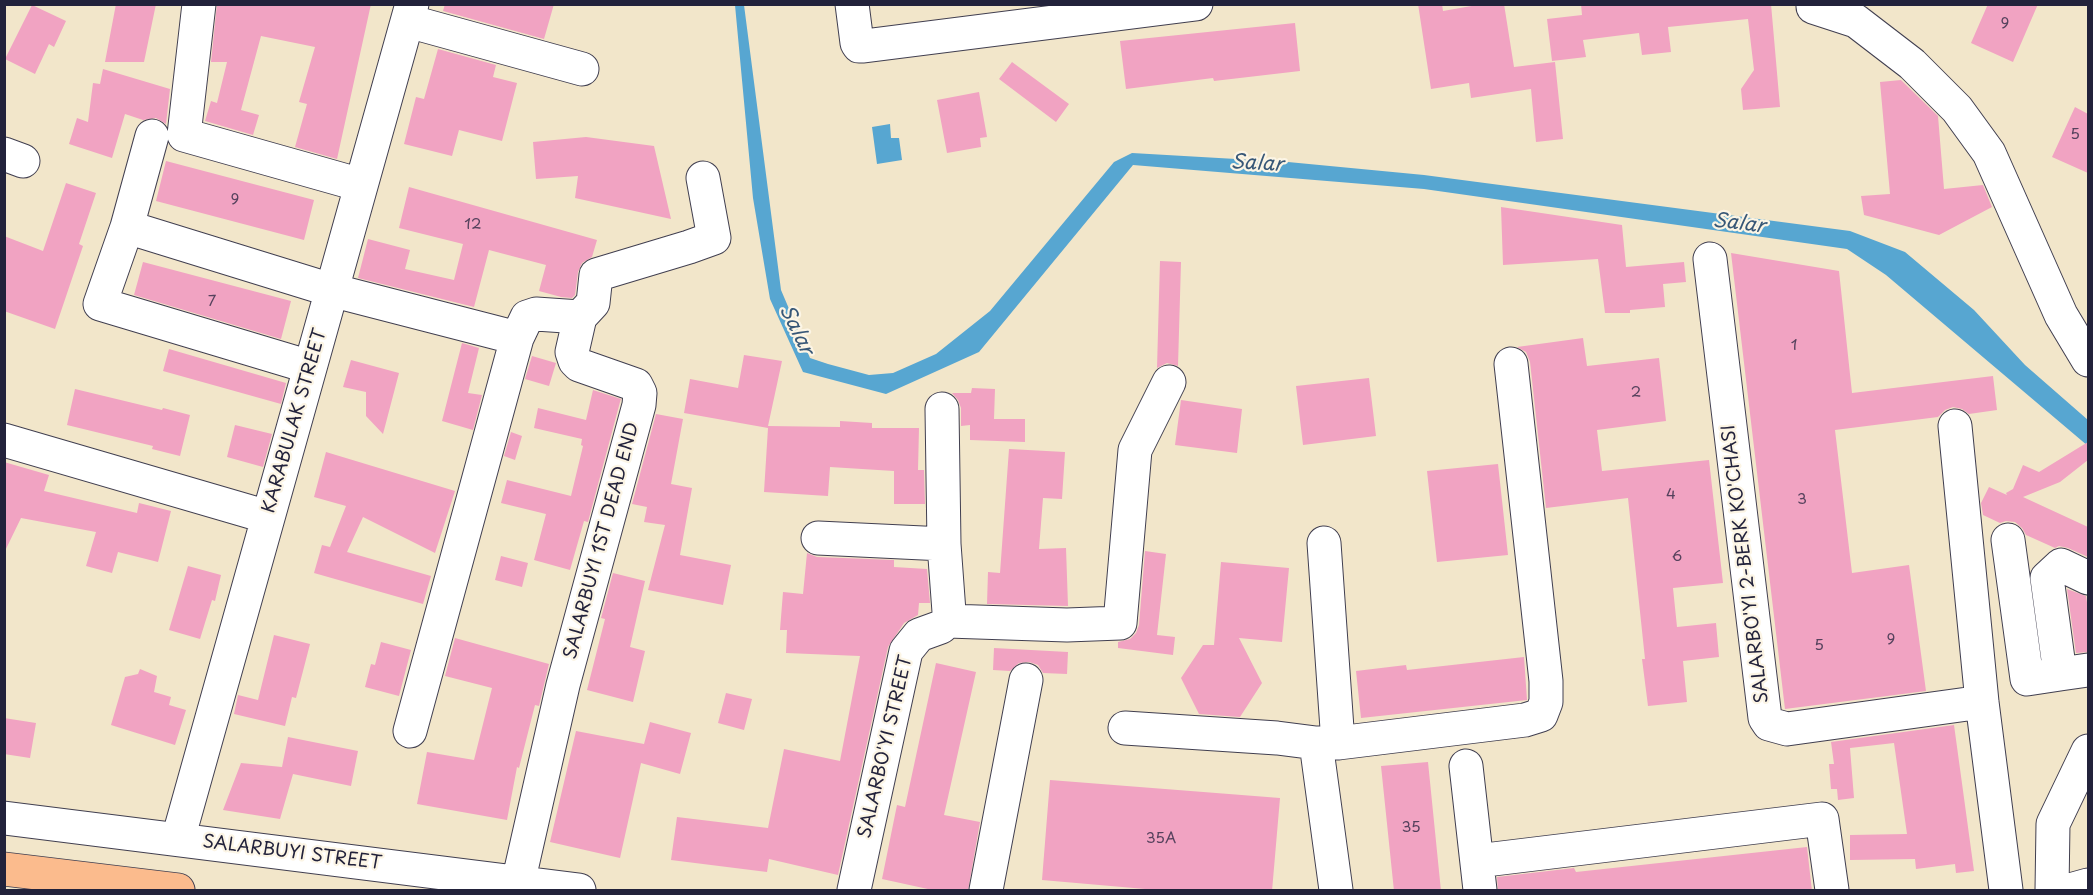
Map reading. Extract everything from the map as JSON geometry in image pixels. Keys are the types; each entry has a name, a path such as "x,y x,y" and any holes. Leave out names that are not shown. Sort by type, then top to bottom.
{"highway":[{"path":"4,869 178,891"}],"street":[{"path":"199,4 184,135 361,184"},
{"path":"852,4 859,46 1098,10 1196,4"},
{"path":"1813,6 1856,21 1912,64 1957,109 1989,153 2061,315 2088,360"},
{"path":"410,13 582,69"},
{"name":"KARABULAK STREET","path":"178,838 410,13"},
{"path":"152,136 127,227 100,304 310,367"},
{"path":"410,731 517,338 527,317 536,314 580,317 593,303 597,275 714,238 703,178"},
{"path":"127,227 331,290 517,338"},
{"name":"SALARBO'YI 2-BERK KO'CHASI","path":"1710,259 1765,718 1769,724 1787,729 1982,702"},
{"name":"SALARBUYI 1ST DEAD END","path":"518,882 563,686 639,405 640,393 636,385 579,365 575,361 573,352 580,317"},
{"path":"1125,728 1327,743 1525,720 1541,715 1546,702 1546,681 1511,364"},
{"path":"942,409 944,544 948,621 1067,625 1120,623 1135,450 1169,382"},
{"path":"1955,426 1982,702 2006,891"},
{"path":"4,440 268,517"},
{"path":"818,538 944,544"},
{"path":"2008,540 2027,680 2074,672 2047,578 2061,566 2088,578"},
{"path":"1324,543 1327,743 1336,891"},
{"name":"SALARBO'YI STREET","path":"854,891 906,651 919,635 941,627 948,621"},
{"path":"986,891 1026,680"},
{"path":"2052,891 2053,824 2088,751"},
{"path":"1466,766 1478,876 1822,819 1832,891"},
{"name":"SALARBUYI STREET","path":"4,818 178,838 579,891"},
{"path":"2070,891 2088,885"}],"water":[{"name":"Salar","path":"735,5 744,5 781,290 810,358 828,364 869,375 893,373 936,354 990,311 1114,162 1132,153 1288,162 1424,175 1850,231 1905,252 1974,310 2025,365 2088,420 2088,446 1886,275 1847,249 1424,189 1133,165 979,352 886,394 803,372 770,299 753,198"},
{"path":"890,124 891,138 899,138 902,160 877,164 872,127"}],"building":[{"path":"116,4 156,4 144,62 105,62"},
{"path":"217,4 371,4 337,159 295,147 307,104 299,102 315,47 261,36 241,110 259,115 253,135 205,121 211,101 217,103 227,62 211,62"},
{"path":"445,4 554,4 544,39 443,11"},
{"path":"1418,4 1442,4 1443,11 1483,4 1504,4 1514,67 1555,62 1563,139 1536,142 1531,89 1471,98 1469,83 1431,89"},
{"path":"1581,4 1771,4 1780,107 1743,110 1741,89 1754,70 1748,19 1668,27 1671,52 1642,55 1639,33 1583,40 1586,57 1552,61 1547,19 1582,15"},
{"path":"1988,4 2038,4 2013,62 1971,43"},
{"path":"32,5 66,21 54,47 49,44 35,74 5,59"},
{"path":"1295,23 1300,71 1214,81 1213,78 1126,89 1120,41"},
{"path":"438,49 496,65 493,77 517,83 502,141 459,130 452,156 404,144 416,97 424,99"},
{"path":"1012,62 1069,104 1056,122 999,79"},
{"path":"103,69 170,89 166,124 156,118 143,120 125,114 112,158 69,144 77,118 88,122 93,83 100,84"},
{"path":"1901,80 1938,116 1944,189 1983,185 1992,207 1939,235 1864,215 1861,196 1890,194 1880,82"},
{"path":"979,92 987,137 980,138 981,147 947,153 937,100"},
{"path":"2075,107 2088,114 2088,173 2052,157"},
{"path":"586,137 654,146 671,219 575,198 578,176 536,179 533,142"},
{"path":"166,161 314,200 304,240 156,201"},
{"path":"66,183 96,193 79,244 83,246 55,329 4,311 4,236 43,251"},
{"path":"409,187 597,240 592,257 582,263 578,272 575,295 572,298 561,297 539,291 546,265 489,250 474,307 358,278 368,239 410,250 405,269 454,280 463,244 399,228"},
{"path":"1501,207 1622,225 1626,267 1684,262 1686,282 1663,284 1665,307 1630,310 1630,313 1605,313 1598,259 1503,265"},
{"path":"1731,253 1839,271 1852,393 1993,376 1997,410 1969,414 1953,407 1945,410 1938,417 1835,430 1852,573 1909,565 1926,691 1785,709"},
{"path":"1160,261 1181,262 1178,366 1167,363 1157,368"},
{"path":"143,262 291,301 281,339 134,295"},
{"path":"1583,338 1587,366 1659,358 1666,421 1597,430 1602,471 1709,460 1723,583 1673,588 1677,627 1716,623 1719,657 1683,661 1687,702 1648,706 1628,498 1546,508 1530,362 1526,352 1517,347"},
{"path":"462,343 479,348 468,393 482,395 473,430 442,421"},
{"path":"169,349 286,383 281,404 163,371"},
{"path":"744,355 782,361 768,426 840,427 840,421 872,423 872,428 919,428 918,470 924,470 925,504 894,504 894,471 830,467 828,496 764,492 768,428 684,413 690,379 738,388"},
{"path":"532,356 556,363 549,386 525,379"},
{"path":"351,360 399,373 383,434 366,416 366,392 343,387"},
{"path":"1369,378 1376,436 1303,445 1296,386"},
{"path":"972,388 995,389 994,419 1025,419 1025,442 970,440 970,425 961,426 961,408 952,393 971,393"},
{"path":"75,389 190,415 180,456 152,449 153,446 67,425"},
{"path":"593,390 621,399 588,522 584,521 570,570 534,560 546,514 501,503 507,480 571,496 583,446 581,445 582,439 534,428 538,408 586,420"},
{"path":"1181,400 1242,409 1237,453 1175,445"},
{"path":"656,414 683,419 671,484 692,488 680,555 731,565 723,605 648,590 665,525 644,522 647,507 632,504"},
{"path":"235,425 272,434 263,467 227,457"},
{"path":"511,432 522,436 515,460 504,456"},
{"path":"2088,442 2088,460 2060,482 2023,497 2088,527 2088,557 2068,548 2059,546 2055,548 2026,535 2015,522 2000,523 1983,515 1981,503 1989,487 2007,495 2006,493 2013,489 2023,465 2039,472"},
{"path":"1009,449 1065,452 1062,499 1043,498 1039,549 1066,548 1068,606 987,604 988,572 1000,573"},
{"path":"326,452 455,491 435,553 363,517 347,552 431,576 423,604 314,573 322,545 330,547 346,506 314,497"},
{"path":"4,462 49,475 44,491 137,513 139,503 171,511 158,562 118,552 112,573 86,566 96,532 21,518 4,553"},
{"path":"1498,464 1508,555 1437,562 1427,471"},
{"path":"1145,551 1166,554 1157,635 1175,637 1173,655 1118,648 1118,642 1130,639 1136,633 1139,625"},
{"path":"807,553 817,557 894,560 894,567 927,569 930,603 919,603 918,615 904,623 888,647 838,875 769,859 767,872 671,860 677,817 768,828 784,749 840,761 860,656 786,653 787,630 780,630 783,592 803,594"},
{"path":"501,556 528,563 522,587 495,580"},
{"path":"1221,562 1289,568 1282,642 1239,638 1262,683 1240,717 1199,714 1181,678 1203,645 1214,645"},
{"path":"188,566 221,575 215,601 212,600 200,639 169,630"},
{"path":"613,573 645,581 630,647 645,651 633,702 587,690 605,619 601,618"},
{"path":"2067,589 2086,596 2088,652 2076,653"},
{"path":"274,635 310,644 296,698 292,697 285,726 234,714 238,695 258,700"},
{"path":"455,638 549,664 539,706 535,705 519,768 517,767 507,820 417,804 427,752 474,760 492,688 445,676"},
{"path":"381,642 411,650 399,696 365,687 371,664 375,665"},
{"path":"994,648 1068,652 1067,674 1043,673 1038,665 1029,662 1019,663 1010,671 993,670"},
{"path":"1524,657 1527,700 1361,718 1356,671 1406,665 1407,670"},
{"path":"936,663 976,672 944,815 980,822 968,891 937,891 882,879 897,805 905,807"},
{"path":"140,669 157,676 154,692 171,697 169,705 186,710 175,745 111,725 125,677 138,674"},
{"path":"726,693 752,699 744,730 718,723"},
{"path":"4,718 36,723 30,758 4,754"},
{"path":"650,722 691,733 680,774 641,763 620,858 550,842 576,731 644,744"},
{"path":"1954,725 1974,871 1956,873 1955,864 1916,869 1915,859 1850,860 1850,835 1907,834 1894,743 1850,748 1854,798 1838,800 1837,789 1831,789 1829,764 1834,764 1831,742"},
{"path":"288,737 358,751 351,786 293,774 280,819 223,810 241,763 282,767"},
{"path":"1428,762 1441,891 1394,891 1381,766"},
{"path":"1050,780 1280,798 1272,891 1168,891 1042,880"},
{"path":"1807,847 1812,891 1498,891 1497,877 1574,868 1576,872"}]}
